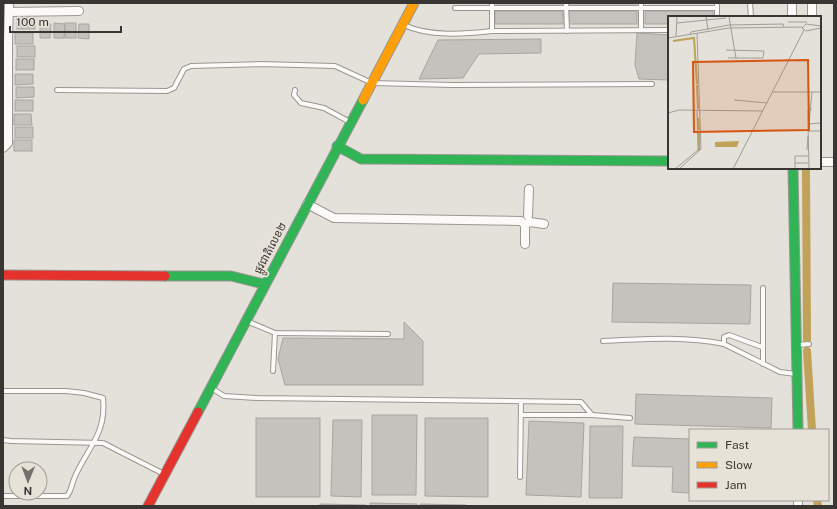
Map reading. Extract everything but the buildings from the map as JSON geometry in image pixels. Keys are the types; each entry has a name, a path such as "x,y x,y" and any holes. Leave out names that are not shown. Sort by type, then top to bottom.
{"main road":[{"name":"ផ្លូវជាតិលេខ២","path":"148,506 306,204 414,3"},
{"path":"337,146 362,159 668,161"},
{"path":"793,169 798,429"},
{"path":"3,275 231,276 264,284"}],"street":[{"path":"3,148 8,143 6,45 9,3"},
{"path":"792,3 792,16"},
{"path":"812,3 812,16"},
{"path":"9,12 79,11"},
{"path":"821,162 834,162"},
{"path":"525,244 529,189"},
{"path":"306,204 334,218 526,221 544,224"}],"lane":[{"path":"492,3 492,31"},
{"path":"566,3 567,31"},
{"path":"750,3 751,16"},
{"path":"455,8 566,8 717,5 717,16"},
{"path":"641,6 641,30"},
{"path":"403,25 421,32 478,33 492,31 668,30"},
{"path":"57,90 167,91 174,88 184,69 191,66 261,64 335,66 372,83 452,85 652,84"},
{"path":"295,90 294,95 301,103 324,108 350,123"},
{"path":"763,288 763,364"},
{"path":"246,320 275,333 388,334"},
{"path":"273,371 275,333"},
{"path":"724,344 724,337 728,335 762,347"},
{"path":"603,341 675,338 724,344 780,372 797,374"},
{"path":"797,345 809,344"},
{"path":"210,387 224,396 250,398 581,402 592,415"},
{"path":"3,391 66,391 98,395 103,398 103,418 95,442 74,479 72,490 67,496 3,496"},
{"path":"520,477 521,402"},
{"path":"521,415 592,415 630,418"},
{"path":"4,442 103,443 164,474"}],"waterway":[{"path":"806,169 807,339"},
{"path":"807,351 812,429"},
{"path":"817,501 818,506"}],"traffic: fast":[{"path":"198,412 363,100"},
{"path":"337,146 361,159 668,161"},
{"path":"793,169 798,429"},
{"path":"165,276 231,276 264,284"}],"traffic: slow":[{"path":"363,100 414,3"}],"traffic: jam":[{"path":"3,275 165,276"},
{"path":"148,506 198,412"}]}
